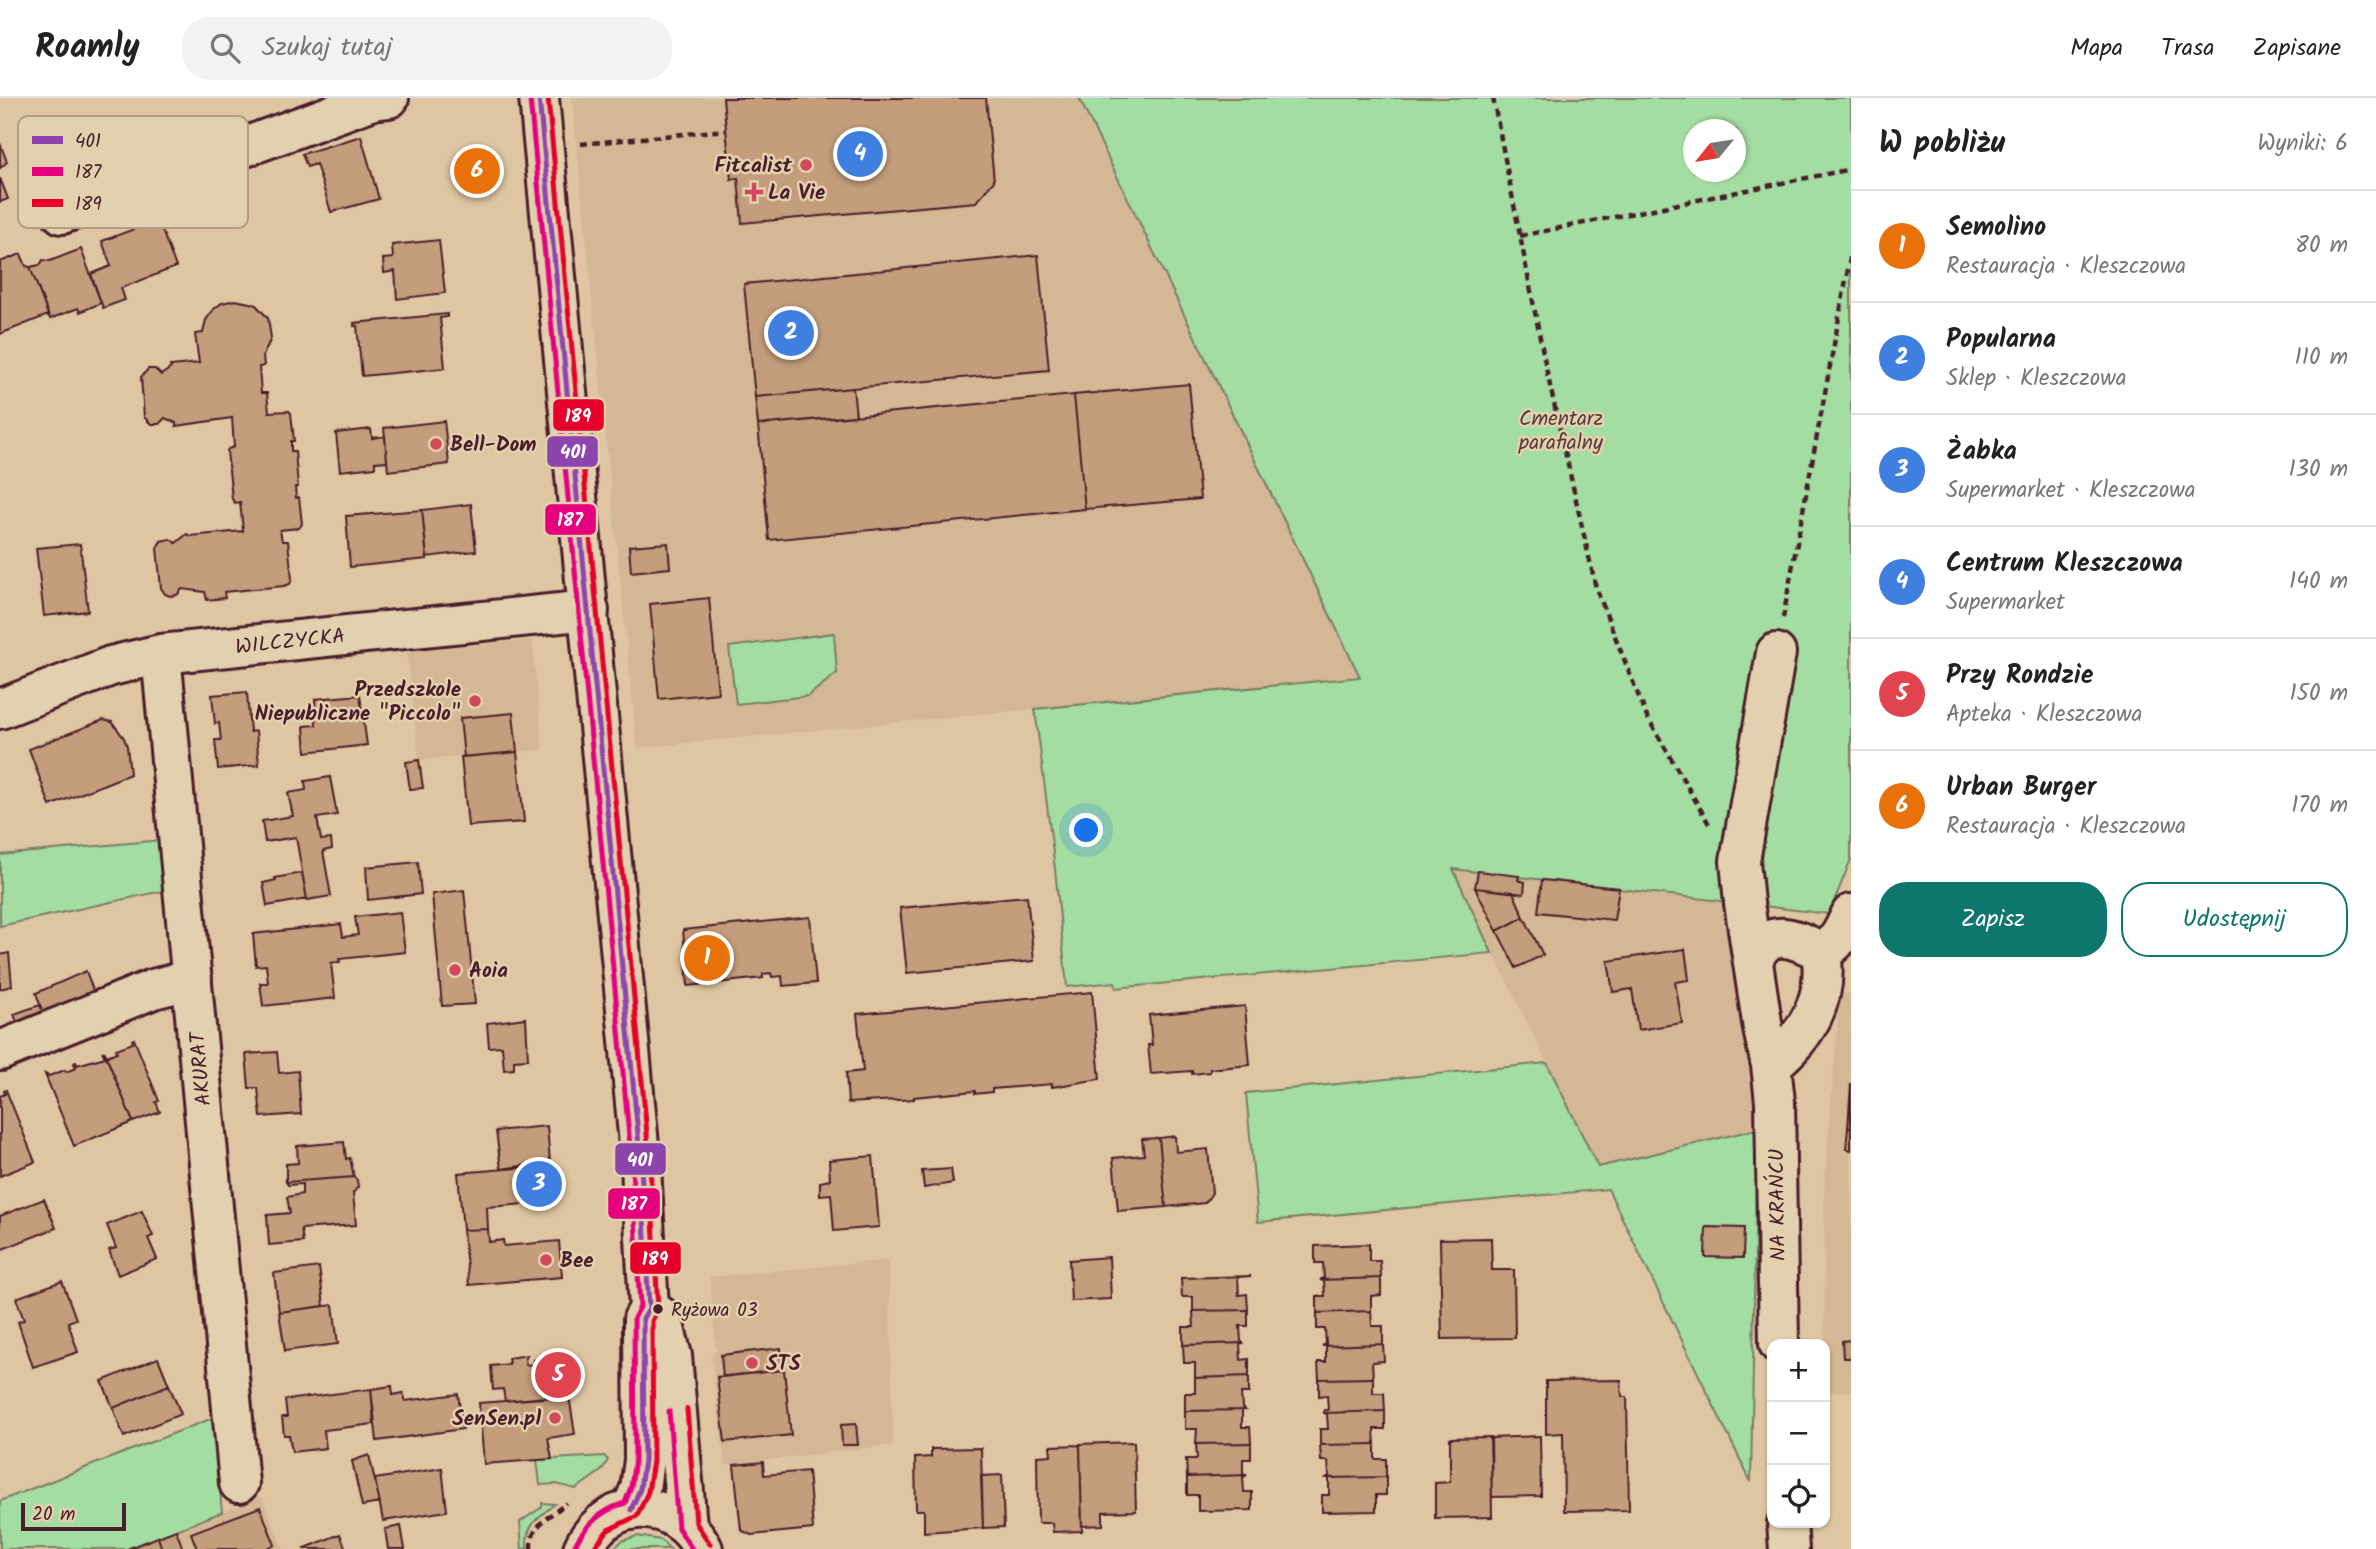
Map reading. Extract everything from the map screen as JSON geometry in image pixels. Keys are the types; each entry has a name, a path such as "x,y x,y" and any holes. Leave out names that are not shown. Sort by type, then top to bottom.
{"main road":[{"path":"248,146 373,100 389,98"},
{"path":"539,98 641,1166 649,1309 643,1320 642,1482 631,1510"},
{"name":"WILCZYCKA","path":"0,709 111,666 161,654 589,610"},
{"name":"NA KRAŃCU","path":"1776,653 1740,861 1775,1102 1779,1339"},
{"name":"AKURAT","path":"161,654 239,1483"},
{"path":"1821,952 1833,946 1840,938 1851,914"},
{"path":"1754,959 1757,949 1782,936 1801,940 1821,952 1825,971 1813,1016 1802,1035 1771,1065"},
{"path":"0,1051 153,989 192,979"},
{"path":"649,1309 660,1316 672,1356 695,1537"},
{"path":"583,1549 599,1525 614,1515 641,1508 674,1516 695,1537"},
{"path":"1787,1528 1789,1549"}],"path":[{"path":"1493,98 1546,368 1596,588 1646,715 1724,850 1740,861"},
{"path":"578,144 726,130"},
{"path":"1520,236 1851,169"},
{"path":"1776,653 1851,253"},
{"path":"531,1549 532,1536 537,1527 573,1499"}],"shaded area":[{"path":"572,98 1079,98 1360,677 637,748"},
{"name":"Przedszkole Niepubliczne \"Piccolo\"","path":"532,640 543,750 419,760 407,652"},
{"path":"1452,869 1724,900 1757,1129 1598,1167"},
{"path":"1840,993 1851,994 1851,1391 1830,1392 1830,1339 1825,1339 1824,1190"},
{"path":"889,1260 893,1445 725,1465 711,1356 716,1351 710,1277"},
{"path":"262,1497 283,1549 162,1549 158,1537"}],"green space":[{"name":"Cmentarz parafialny","path":"1079,98 1851,98 1851,859 1829,914 1453,869 1492,953 1116,988 1115,982 1067,987 1035,709 1360,677"},
{"path":"834,633 837,673 808,696 736,704 729,647"},
{"path":"162,840 167,890 0,926 0,855"},
{"path":"1547,1063 1598,1167 1757,1129 1751,1482 1608,1189 1258,1222 1246,1093"},
{"path":"213,1418 222,1512 127,1549 0,1549 0,1501"},
{"path":"604,1456 608,1460 601,1471 576,1489 556,1484 540,1485 537,1460"},
{"path":"542,1503 555,1504 534,1522 528,1534 527,1549 522,1549 520,1522 542,1507"},
{"path":"637,1536 661,1540 670,1549 613,1549 622,1541"}],"building":[{"path":"723,98 986,98 994,181 976,202 742,223 738,178 731,179"},
{"path":"361,136 379,199 331,212 316,164 307,167 302,154"},
{"path":"0,143 7,162 0,168"},
{"path":"0,178 8,199 0,202"},
{"path":"137,228 161,228 176,267 121,288 125,300 103,308 91,274 111,266 102,241"},
{"path":"439,240 445,293 397,299 395,271 384,273 383,259 393,258 392,245"},
{"path":"81,249 101,303 80,312 78,308 50,319 30,267 40,265 43,260 50,261"},
{"path":"21,254 26,266 30,267 48,315 0,334 0,262"},
{"path":"1038,255 1049,370 755,397 744,284"},
{"path":"235,300 255,304 268,318 271,338 263,356 264,366 259,367 261,393 267,393 269,412 291,413 294,441 291,441 291,451 295,451 298,487 295,487 296,498 299,497 302,524 299,528 280,530 282,541 288,541 292,579 290,584 284,586 224,592 225,598 207,600 205,592 182,589 177,595 170,596 161,588 157,548 161,541 170,539 176,543 187,534 190,536 243,531 240,502 235,503 232,499 227,451 234,447 232,418 176,426 176,423 165,418 159,424 151,424 144,417 141,377 148,369 155,369 161,375 171,368 170,366 199,363 195,334 203,333 206,320 214,309 222,303"},
{"path":"447,314 447,317 440,318 445,368 362,376 357,326 354,326 354,323"},
{"path":"1189,384 1200,499 1085,509 1074,395"},
{"path":"853,388 856,416 758,425 755,397"},
{"path":"1074,395 1085,509 769,540 758,425"},
{"path":"444,421 449,464 388,471 384,428"},
{"path":"371,429 372,438 385,436 387,461 375,462 375,467 340,471 336,433"},
{"path":"471,504 476,551 427,557 422,510"},
{"path":"422,510 427,559 350,567 346,516"},
{"path":"668,543 670,568 631,572 629,546"},
{"path":"80,544 88,611 44,616 36,548"},
{"path":"709,598 718,693 659,699 650,604"},
{"path":"247,692 250,732 256,731 259,765 218,769 215,740 221,740 219,723 215,724 212,695"},
{"path":"360,695 367,745 306,752 304,726 316,725 315,699"},
{"path":"513,713 517,752 464,757 460,718"},
{"path":"103,720 112,722 124,738 130,774 50,806 29,749"},
{"path":"517,752 524,822 468,826 461,757"},
{"path":"419,760 423,788 410,789 406,762"},
{"path":"330,777 337,815 317,818 321,840 331,839 332,849 323,851 331,896 307,900 296,837 265,842 262,821 293,816 288,793 306,790 305,781"},
{"path":"418,862 421,894 368,900 366,867"},
{"path":"1478,871 1519,876 1518,880 1525,882 1524,894 1475,888"},
{"path":"302,873 307,899 267,906 263,883"},
{"path":"1542,880 1619,888 1614,920 1538,912"},
{"path":"1475,888 1513,892 1524,917 1497,931"},
{"name":"Aoia","path":"464,890 475,1004 442,1006 432,894"},
{"path":"1027,896 1034,961 907,973 900,908"},
{"path":"400,912 405,952 339,959 340,962 331,963 335,998 263,1006 260,983 268,983 266,965 256,966 253,934 341,924 343,937 358,935 355,917"},
{"path":"810,917 816,983 783,986 782,976 772,977 771,973 763,974 763,978 688,986 683,930"},
{"path":"1524,917 1543,955 1516,968 1497,931"},
{"path":"1685,949 1689,980 1675,982 1682,1023 1638,1030 1632,989 1613,992 1608,961"},
{"path":"9,953 12,986 0,989 0,955"},
{"path":"86,971 95,996 44,1016 36,993"},
{"path":"1092,992 1100,1079 1052,1087 1052,1084 992,1089 992,1092 975,1094 975,1091 914,1099 848,1103 846,1073 863,1071 857,1014"},
{"path":"40,1005 44,1016 19,1027 14,1014"},
{"path":"1245,1006 1250,1065 1210,1069 1210,1072 1192,1074 1192,1071 1151,1074 1149,1015"},
{"path":"526,1018 528,1059 514,1060 514,1069 504,1070 502,1046 489,1047 487,1023"},
{"path":"134,1039 159,1101 156,1102 160,1112 133,1122 104,1051 107,1056 117,1052 116,1049 133,1043"},
{"path":"102,1051 106,1056 133,1122 74,1146 45,1074 49,1076 65,1070 66,1072 76,1068 76,1062 77,1065 105,1057"},
{"path":"277,1052 279,1073 298,1071 301,1114 261,1117 258,1088 249,1088 246,1054"},
{"path":"1851,1083 1851,1128 1848,1128"},
{"path":"6,1090 35,1162 0,1176 0,1096 5,1094"},
{"path":"547,1126 550,1162 501,1169 496,1131"},
{"path":"1848,1128 1851,1128 1851,1150 1846,1149"},
{"path":"1175,1136 1176,1152 1208,1149 1212,1193 1205,1203 1166,1207 1159,1138"},
{"path":"1159,1138 1166,1207 1118,1211 1113,1158 1144,1155 1142,1139"},
{"path":"344,1142 346,1159 350,1158 354,1177 286,1182 286,1164 298,1163 297,1146"},
{"path":"873,1156 879,1227 834,1231 831,1194 820,1195 820,1182 830,1180 829,1160"},
{"path":"552,1165 554,1202 487,1207 488,1229 463,1230 458,1173"},
{"path":"951,1169 953,1183 924,1188 922,1171"},
{"path":"354,1177 358,1187 353,1193 356,1225 301,1229 303,1242 269,1245 267,1215 290,1213 287,1197 302,1194 302,1184 288,1185 286,1182"},
{"path":"44,1199 56,1228 0,1250 0,1216"},
{"path":"142,1211 153,1236 148,1238 157,1259 118,1275 109,1250 116,1248 107,1225"},
{"path":"1706,1227 1744,1228 1743,1258 1705,1257"},
{"path":"488,1229 489,1242 503,1240 504,1246 559,1241 562,1277 469,1285 463,1230"},
{"path":"1491,1238 1492,1270 1514,1270 1515,1338 1442,1339 1440,1239"},
{"path":"1369,1244 1369,1261 1380,1261 1381,1278 1320,1280 1324,1278 1323,1263 1315,1263 1315,1246"},
{"path":"1109,1257 1111,1299 1071,1301 1069,1260"},
{"path":"319,1267 324,1306 279,1312 274,1273"},
{"path":"1251,1276 1238,1277 1239,1295 1247,1294 1248,1310 1193,1311 1193,1297 1182,1297 1181,1278"},
{"path":"1381,1278 1381,1295 1371,1296 1371,1311 1317,1313 1317,1296 1325,1296 1324,1281 1320,1280"},
{"path":"62,1281 76,1319 68,1322 78,1352 33,1367 18,1322 24,1320 16,1298"},
{"path":"333,1305 338,1344 285,1351 279,1312"},
{"path":"1248,1310 1248,1326 1240,1326 1243,1343 1183,1345 1183,1327 1194,1327 1193,1311"},
{"path":"1371,1311 1372,1326 1383,1326 1383,1344 1322,1346 1326,1344 1325,1329 1317,1329 1317,1313"},
{"path":"1851,1340 1851,1358 1843,1358 1842,1341"},
{"path":"1243,1343 1240,1344 1241,1360 1249,1359 1249,1376 1195,1378 1195,1363 1184,1363 1183,1345"},
{"path":"1383,1344 1384,1361 1372,1362 1373,1378 1319,1379 1318,1362 1326,1362 1326,1346 1322,1346"},
{"name":"STS","path":"781,1348 782,1370 723,1377 721,1355"},
{"path":"571,1354 577,1394 505,1401 503,1389 493,1390 491,1366 509,1364 508,1358 527,1355 526,1365 534,1364 533,1360"},
{"path":"158,1358 169,1385 113,1408 102,1381"},
{"path":"784,1370 791,1435 725,1442 717,1377"},
{"path":"1249,1376 1249,1393 1241,1393 1242,1408 1245,1410 1185,1411 1185,1393 1195,1393 1195,1378"},
{"path":"1373,1378 1373,1393 1384,1393 1385,1411 1324,1413 1324,1410 1328,1410 1327,1395 1319,1396 1319,1379"},
{"path":"1621,1380 1622,1397 1627,1397 1629,1510 1564,1511 1563,1433 1546,1434 1546,1381"},
{"path":"169,1385 181,1414 124,1437 113,1408"},
{"path":"392,1386 393,1395 403,1393 405,1401 458,1394 463,1429 377,1441 371,1389"},
{"path":"371,1389 374,1424 324,1430 326,1448 292,1452 289,1435 284,1435 282,1417 287,1417 285,1400"},
{"path":"569,1396 575,1434 548,1438 552,1459 484,1464 479,1403"},
{"path":"1245,1410 1242,1411 1242,1427 1250,1427 1251,1443 1196,1444 1197,1429 1185,1429 1185,1411"},
{"path":"1385,1411 1385,1429 1374,1429 1375,1444 1320,1445 1320,1429 1328,1429 1327,1414 1324,1413"},
{"path":"856,1424 858,1445 842,1445 841,1425"},
{"path":"1540,1436 1541,1496 1492,1497 1490,1438"},
{"path":"1491,1437 1492,1517 1435,1518 1435,1483 1450,1482 1450,1438"},
{"path":"1134,1442 1136,1511 1103,1512 1103,1525 1082,1526 1080,1444"},
{"path":"1251,1443 1251,1459 1243,1459 1243,1474 1247,1475 1187,1477 1186,1459 1197,1459 1196,1444"},
{"path":"1375,1444 1375,1459 1386,1459 1386,1477 1326,1478 1329,1476 1328,1461 1321,1461 1320,1445"},
{"path":"1080,1445 1082,1531 1053,1532 1052,1523 1038,1523 1037,1456 1051,1455 1050,1446"},
{"path":"981,1448 983,1528 924,1532 924,1510 916,1510 915,1458 931,1457 931,1449"},
{"path":"369,1455 380,1503 362,1506 352,1461"},
{"path":"763,1462 764,1475 808,1471 813,1529 751,1535 741,1530 734,1465"},
{"path":"442,1468 447,1511 383,1521 375,1479"},
{"path":"1002,1475 1004,1527 983,1528 981,1476"},
{"path":"1247,1475 1243,1477 1244,1492 1252,1492 1252,1510 1198,1511 1198,1495 1187,1495 1187,1477"},
{"path":"1386,1477 1386,1495 1376,1495 1376,1511 1322,1512 1322,1495 1329,1495 1329,1478"},
{"path":"260,1507 275,1545 265,1549 197,1549 191,1533"},
{"path":"401,1526 405,1549 388,1549 385,1529"},
{"path":"176,1530 183,1549 162,1549 158,1537"},
{"path":"340,1534 346,1549 303,1549"},
{"path":"158,1537 162,1549 127,1549"}],"transit line":[{"name":"401","path":"539,98 641,1166 649,1309 643,1319 644,1460 640,1489 631,1510"},
{"name":"189","path":"548,98 650,1165 658,1309 652,1321 653,1461 648,1492 637,1516 608,1530 593,1549"},
{"name":"187","path":"530,99 632,1167 640,1307 634,1318 635,1459 631,1487 625,1503 595,1519 575,1545"},
{"name":"189","path":"687,1409 696,1523 710,1544"},
{"name":"187","path":"669,1411 678,1528 692,1549"}],"place":[{"name":"Centrum Kleszczowa","path":"860,154"},
{"name":"Fitcalist","path":"806,165"},
{"name":"Urban Burger","path":"477,171"},
{"name":"La Vie","path":"754,192"},
{"name":"Popularna","path":"791,333"},
{"name":"Bell-Dom","path":"436,444"},
{"name":"Przedszkole Niepubliczne \"Piccolo\"","path":"475,701"},
{"name":"Semolino","path":"707,958"},
{"name":"Aoia","path":"455,970"},
{"name":"Żabka","path":"539,1184"},
{"name":"Bee","path":"546,1260"},
{"name":"Ryżowa 03","path":"658,1309"},
{"name":"STS","path":"752,1363"},
{"name":"Przy Rondzie","path":"558,1375"},
{"name":"SenSen.pl","path":"555,1418"}]}
